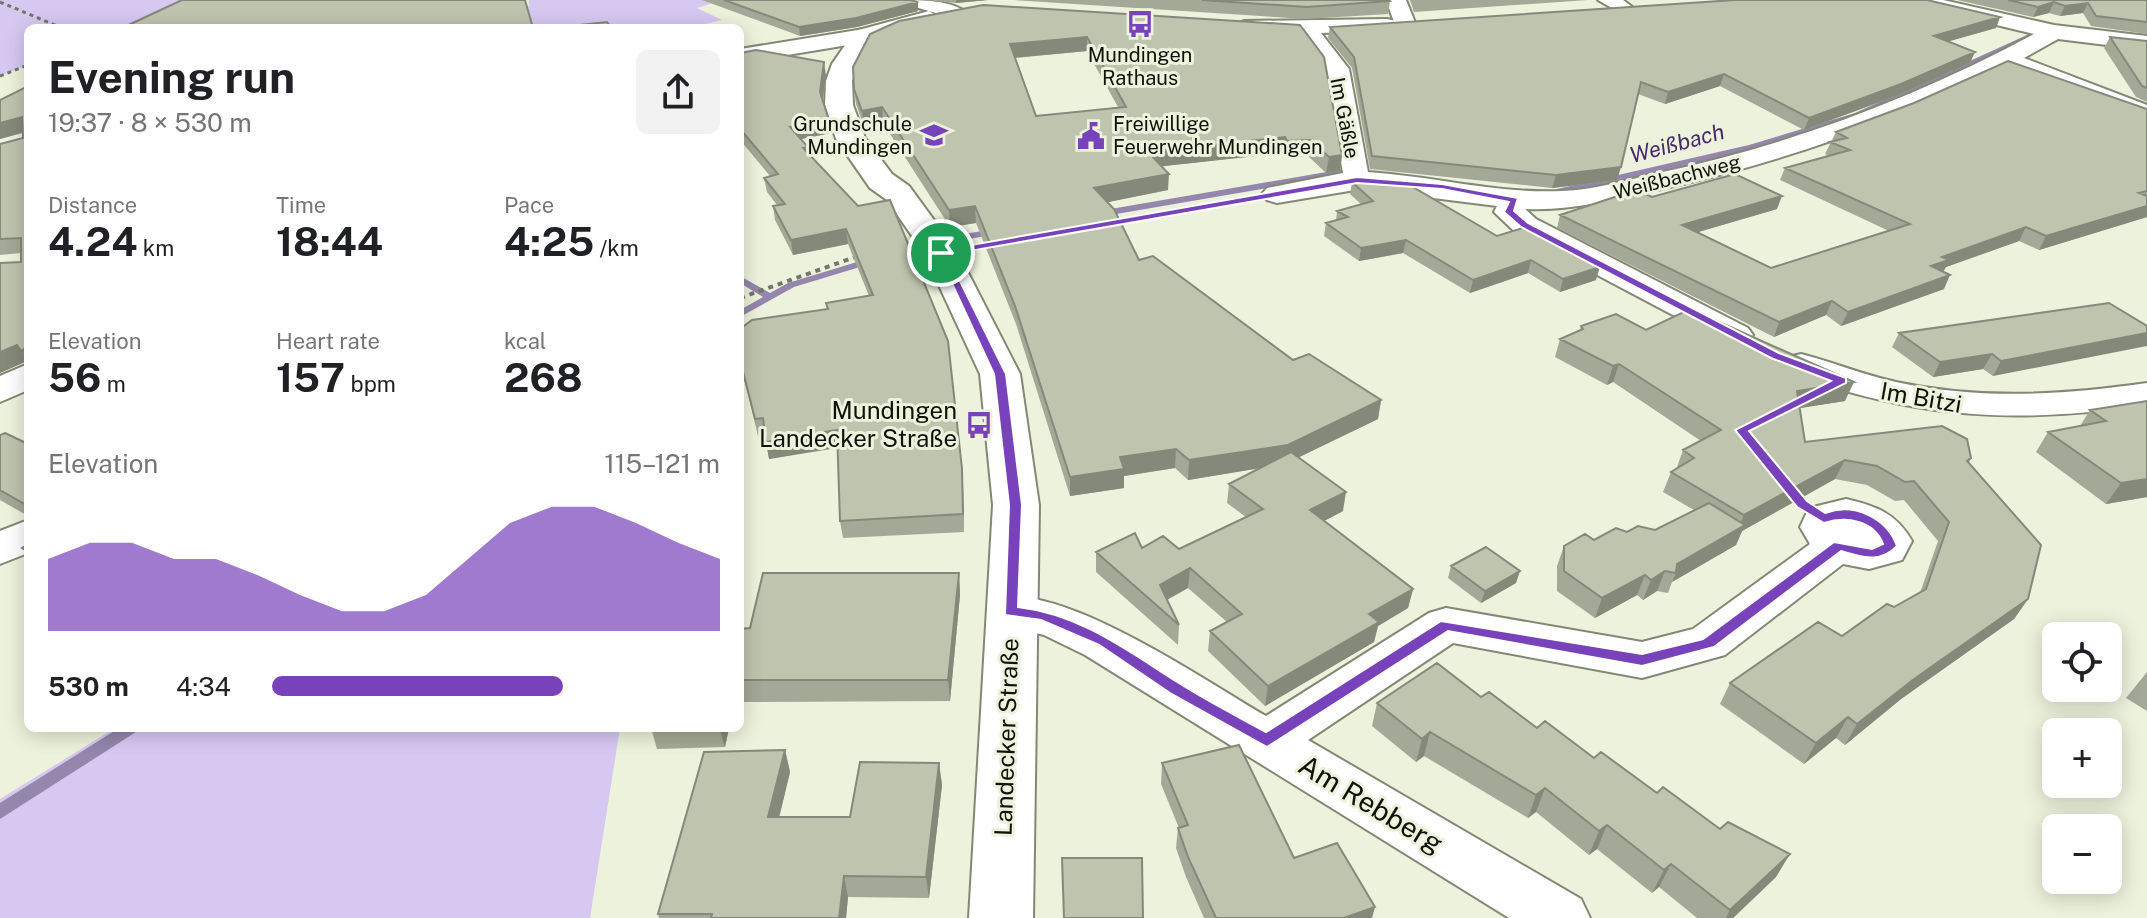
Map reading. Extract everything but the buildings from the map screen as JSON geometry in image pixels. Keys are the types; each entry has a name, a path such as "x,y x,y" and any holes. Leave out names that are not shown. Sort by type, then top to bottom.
{"street":[{"path":"912,0 956,13"},
{"path":"1396,0 1405,25"},
{"path":"1916,0 2048,31 2147,43"},
{"path":"1582,12 1626,5"},
{"path":"744,55 864,36 983,8"},
{"path":"1220,26 1306,29 1435,23"},
{"name":"Im Gäßle","path":"1306,29 1337,69 1355,170"},
{"name":"Weißbachweg","path":"1277,194 1357,180 1442,187 1515,200 1565,200 1608,194 1715,170 1818,140 1934,93 2007,59 2048,31"},
{"name":"Landecker Straße","path":"864,36 845,64 839,81 839,105 851,139 881,181 898,193 941,253 980,327 1000,374 1016,505 1001,918"},
{"path":"2007,59 2147,114"},
{"name":"Im Bitzi","path":"1515,200 1509,212 1525,225 1768,352 1875,390 1956,406 2000,409 2147,394"},
{"path":"0,391 24,377"},
{"path":"0,391 24,399"},
{"path":"0,549 24,536"},
{"path":"1267,741 1446,625 1642,660 1708,643 1839,545"},
{"name":"Am Rebberg","path":"1010,611 1044,615 1104,641 1176,689 1560,918"}],"path":[{"path":"0,2 52,24"},
{"path":"0,76 24,67"},
{"path":"1108,224 1277,194"},
{"path":"744,296 860,256"}],"shaded area":[{"path":"0,0 193,0 133,24 24,24 24,67 0,76"},
{"path":"529,0 722,0 697,8 722,20 705,24 527,24"},
{"path":"109,732 619,732 590,918 0,918 0,799"}],"waterway":[{"name":"Weißbach","path":"1557,192 1751,147 1858,115 2030,36 2031,27 2039,27"},
{"name":"Weißbach","path":"2125,34 2147,36"},
{"name":"Weißbach","path":"1193,198 1338,173 1355,174"},
{"name":"Weißbach","path":"1099,214 1188,199"},
{"name":"Weißbach","path":"958,238 994,232"},
{"name":"Weißbach","path":"744,312 791,285 870,261"},
{"path":"744,281 769,296"},
{"name":"Weißbach","path":"0,812 125,732"}],"place":[{"name":"Mundingen Rathaus","path":"1140,24"},
{"name":"Grundschule Mundingen","path":"934,135"},
{"name":"Freiwillige Feuerwehr Mundingen","path":"1091,136"},
{"name":"Mundingen Landecker Straße","path":"979,425"}],"route":[{"path":"1357,180 1442,187 1515,200 1509,212 1525,225 1775,355 1841,380 1741,430 1802,504 1824,518 1846,513 1875,523 1887,534 1890,546 1874,555 1839,545 1708,643 1642,660 1446,625 1267,741 1176,689 1104,641 1069,623 1044,615 1010,611 1016,505 1000,374 980,327 941,253 1357,180"}]}
